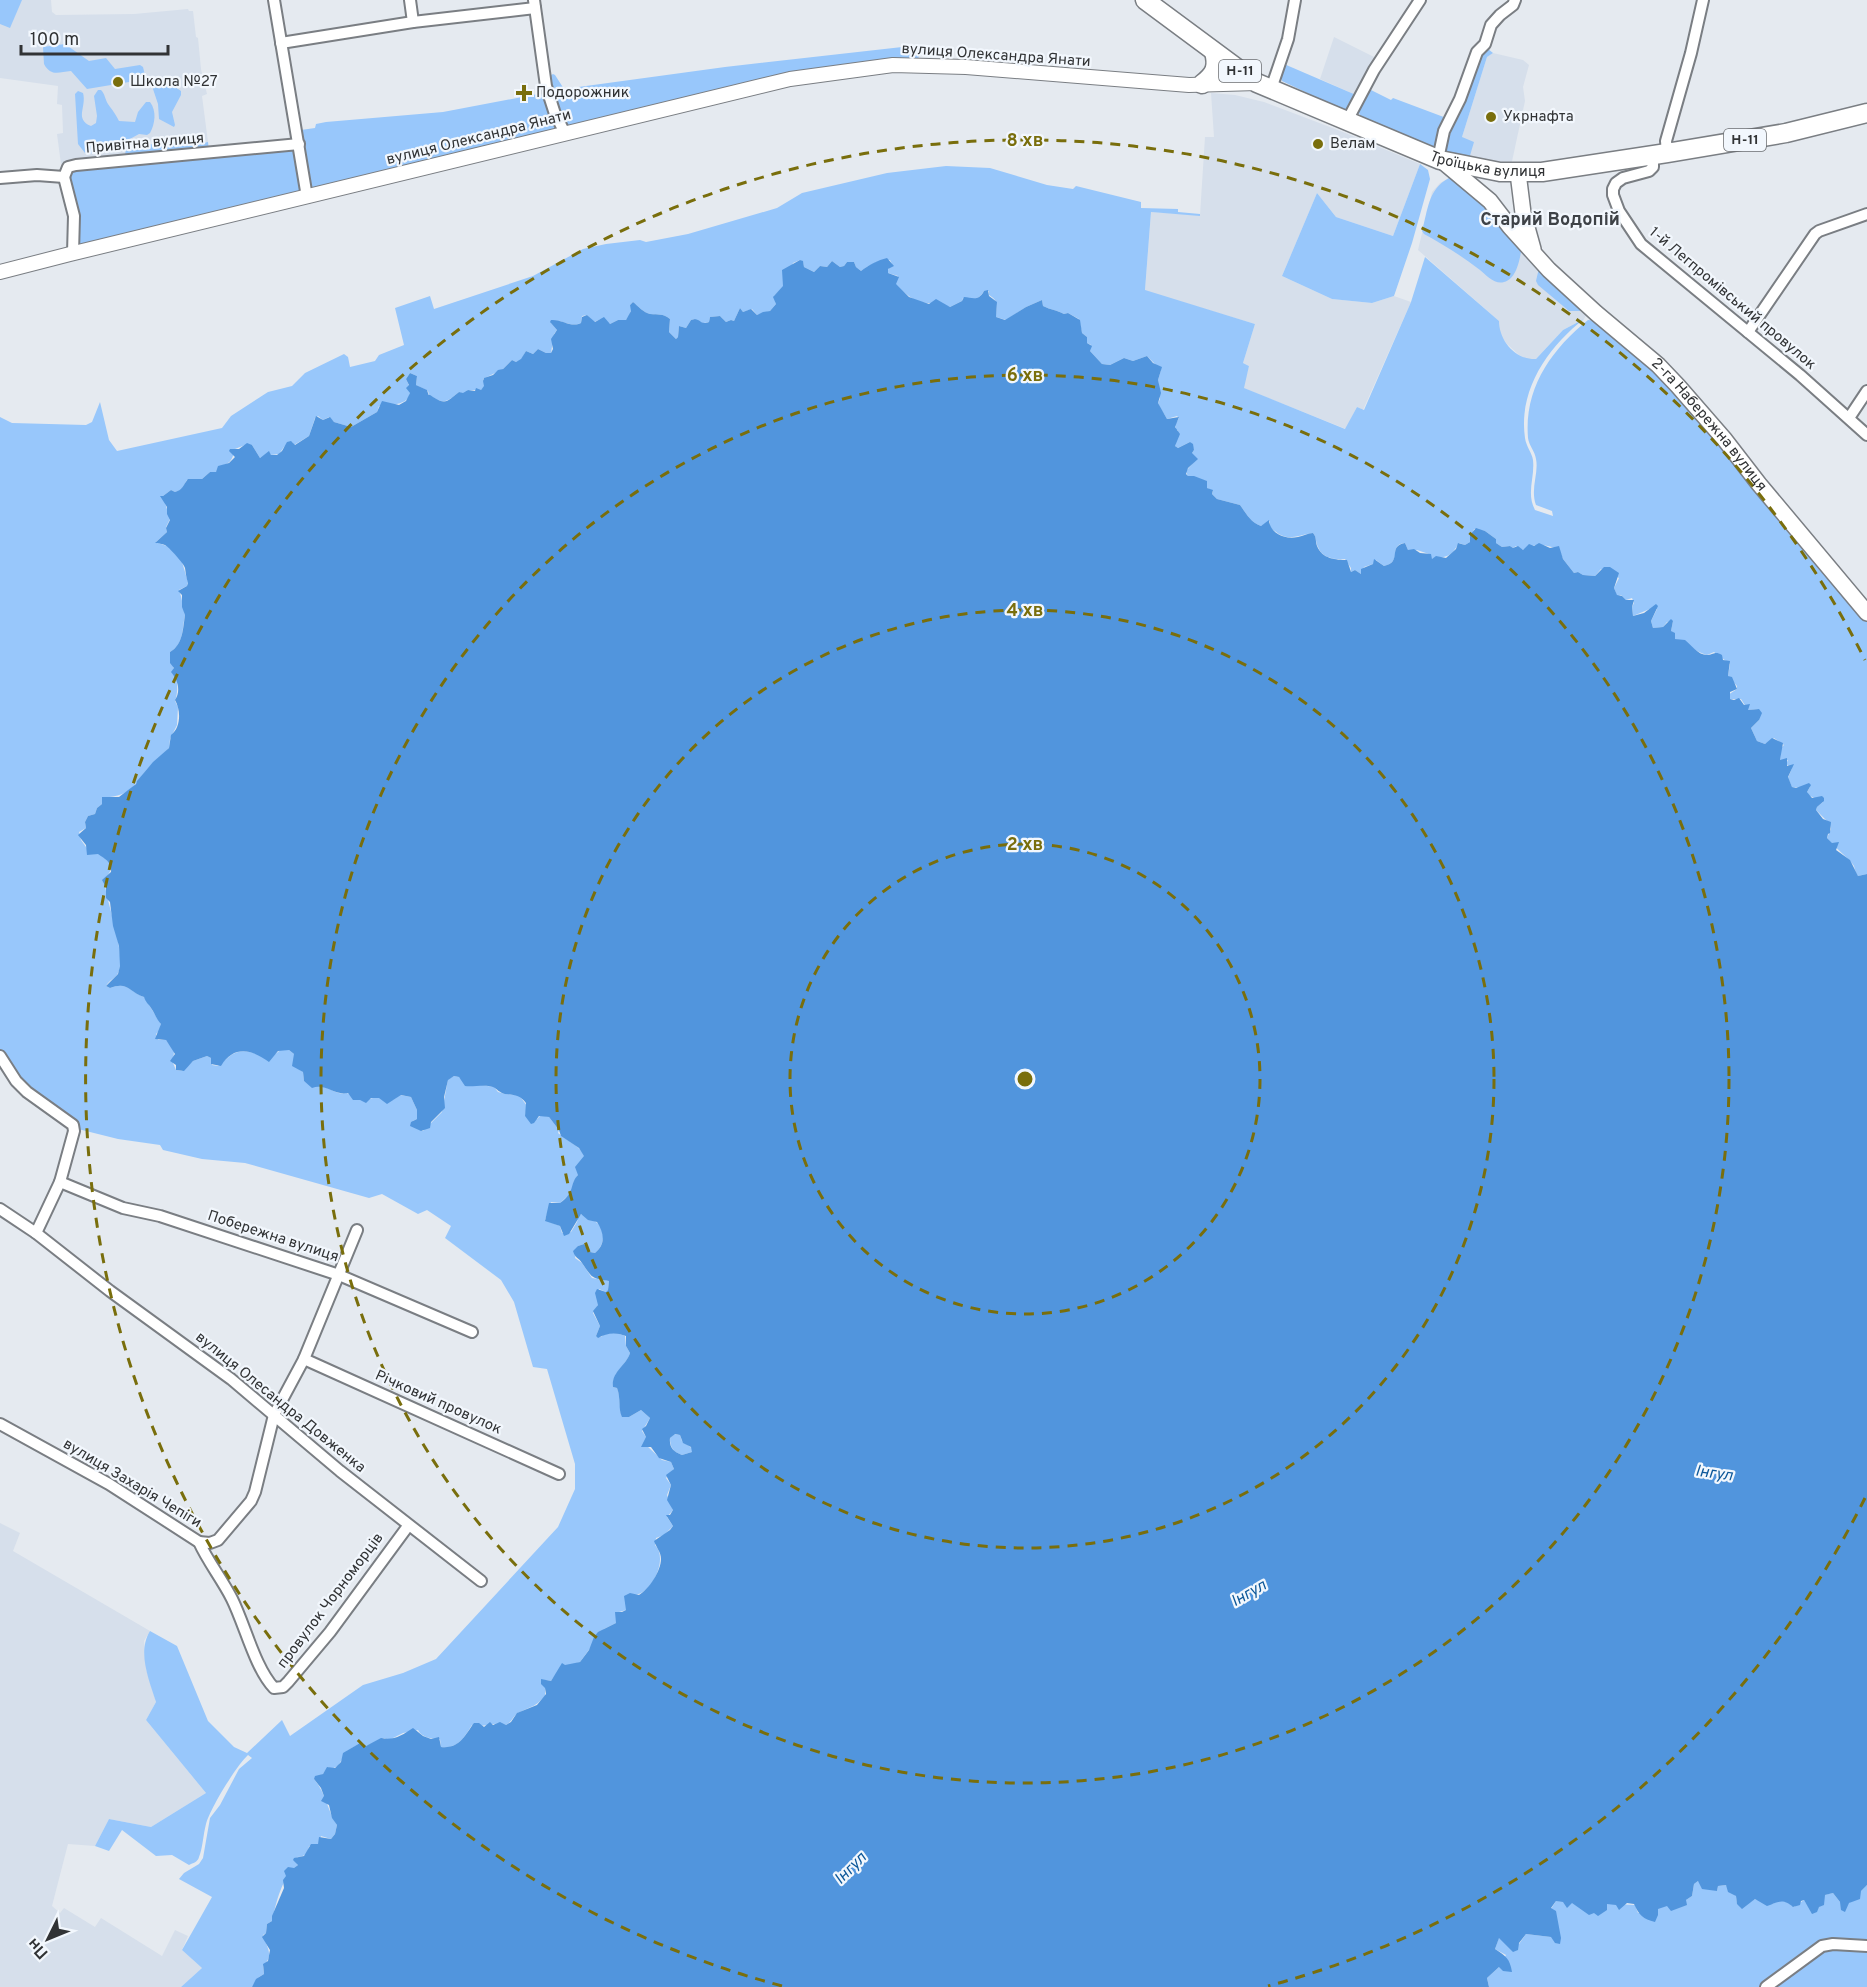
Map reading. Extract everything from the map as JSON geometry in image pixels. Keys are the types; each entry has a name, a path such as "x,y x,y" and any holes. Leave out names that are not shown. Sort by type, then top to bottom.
{"main road":[{"name":"Троїцька вулиця","path":"1145,0 1264,86 1439,159 1500,172 1542,171 1660,154 1786,133 1867,113"},
{"path":"1202,84 1214,73 1217,63 1214,52"},
{"name":"2-га Набережна вулиця","path":"1439,159 1490,201 1534,254 1596,313 1658,365 1678,386 1867,613"},
{"path":"1518,173 1523,213 1534,254"}],"street":[{"path":"274,0 307,197"},
{"path":"410,0 413,22"},
{"path":"1264,86 1290,33 1295,0"},
{"path":"1347,122 1374,70 1420,0"},
{"path":"1439,159 1444,131 1460,99 1477,52 1484,45 1491,25 1513,5 1515,0"},
{"path":"1660,154 1666,141 1691,53 1703,0"},
{"path":"281,43 534,4 549,98 565,133"},
{"name":"вулиця Олександра Янати","path":"0,272 790,79 892,65 966,67 1189,86 1202,84 1264,86"},
{"name":"Привітна вулиця","path":"64,177 68,167 76,165 299,144"},
{"name":"1-й Легпромівський провулок","path":"1660,154 1649,171 1623,178 1614,186 1613,195 1620,211 1644,247 1748,332 1867,435"},
{"path":"0,178 37,175 64,177 75,216 73,253"},
{"path":"1748,332 1815,234 1867,214"},
{"path":"1849,418 1867,391"},
{"path":"0,1056 16,1081 27,1092 73,1125 74,1134 60,1182 36,1233"},
{"name":"Побережна вулиця","path":"60,1182 123,1208 160,1216 339,1275 472,1332"},
{"name":"вулиця Олесандра Довженка","path":"0,1209 36,1233 110,1291 231,1379 408,1526 482,1581"},
{"path":"199,1542 210,1543 218,1540 251,1500 258,1485 274,1415 304,1359 357,1230"},
{"name":"Річковий провулок","path":"304,1359 559,1474"},
{"name":"вулиця Захарія Чепіги","path":"0,1424 109,1484 199,1542 205,1556 231,1597 264,1675 274,1688"},
{"name":"провулок Чорноморців","path":"274,1688 283,1687 288,1682 330,1632 408,1526"},
{"path":"1766,1987 1822,1946 1833,1944 1867,1946"}],"shaded area":[{"name":"Школа №27","path":"0,0 51,0 52,12 56,15 134,14 188,9 193,11 207,94 202,96 208,142 61,164 57,134 63,133 62,105 57,104 58,86 0,78"},
{"path":"0,0 22,0 10,28 0,24"},
{"path":"1334,37 1376,58 1356,95 1320,79"},
{"path":"65,44 89,61 106,58 115,69 140,65 143,67 146,79 145,85 141,87 129,82 87,89 71,71 56,73 49,71 44,64 43,47"},
{"path":"920,45 920,55 917,60 573,127 566,124 558,113 549,76 555,75 564,89 725,67"},
{"path":"1487,45 1493,53 1487,57 1462,137 1474,142 1469,159 1442,151 1479,53"},
{"path":"1493,53 1523,60 1529,65 1523,87 1525,101 1511,166 1469,159 1462,137 1487,57"},
{"path":"1284,64 1356,95 1350,107 1343,110 1282,81 1280,74"},
{"path":"159,81 181,91 172,112 174,127 159,119 158,104 152,86 154,82"},
{"path":"1369,89 1391,100 1393,98 1449,119 1438,150 1362,118 1359,108"},
{"path":"98,90 101,90 119,121 135,122 138,112 146,102 150,102 154,109 154,118 150,133 139,134 128,140 121,150 102,148 90,154 85,153 78,144 75,94 78,91 83,93 82,116 83,120 91,126 96,123 94,96"},
{"path":"543,93 557,129 553,132 313,188 311,185 301,130 315,128 316,124 443,112"},
{"path":"1211,93 1235,95 1264,102 1420,164 1393,236 1336,217 1317,193 1282,276 1332,299 1372,303 1394,296 1411,302 1363,410 1357,407 1346,429 1243,388 1249,366 1243,363 1255,324 1145,291 1151,212 1200,215 1205,137 1214,137"},
{"path":"179,135 189,140 191,145 208,142 209,151 294,148 299,192 78,244 68,178 70,162 125,154 126,150"},
{"path":"1420,164 1428,170 1430,179 1394,296 1372,303 1332,299 1282,276 1317,193 1336,217 1393,236"},
{"path":"946,166 990,168 1047,185 1073,189 1076,186 1141,202 1141,208 1178,209 1178,212 1200,214 1200,216 1151,212 1145,290 1255,324 1243,363 1249,366 1244,388 1345,429 1357,407 1364,410 1411,302 1425,257 1499,321 1505,342 1521,356 1536,359 1563,330 1584,319 1548,356 1538,371 1526,403 1525,438 1533,460 1532,504 1535,510 1553,516 1552,511 1536,505 1534,499 1537,464 1528,438 1530,403 1543,372 1562,344 1588,320 1597,321 1672,389 1721,444 1867,621 1867,874 1858,876 1852,863 1827,838 1831,829 1830,824 1816,810 1823,802 1808,795 1810,787 1792,787 1788,778 1792,768 1786,764 1788,760 1780,761 1781,748 1784,745 1774,738 1765,744 1757,741 1751,728 1759,720 1759,709 1748,710 1741,699 1730,699 1728,695 1737,689 1737,686 1728,676 1730,664 1714,652 1703,654 1675,639 1671,631 1673,621 1667,622 1663,627 1653,628 1651,621 1657,609 1652,608 1633,616 1632,598 1626,600 1621,595 1617,596 1614,588 1619,578 1601,569 1595,576 1574,573 1563,559 1559,549 1541,545 1523,550 1516,546 1502,547 1485,531 1474,529 1470,542 1465,545 1459,543 1451,554 1445,557 1432,559 1429,554 1408,550 1405,543 1397,547 1395,557 1390,564 1384,566 1376,560 1373,564 1364,567 1361,574 1355,570 1351,572 1345,559 1333,559 1322,554 1313,533 1290,537 1281,535 1270,527 1270,521 1261,526 1251,520 1240,505 1217,499 1212,494 1213,491 1207,488 1206,481 1188,477 1186,471 1194,462 1192,453 1194,450 1190,442 1178,448 1175,446 1178,430 1175,425 1179,418 1177,416 1167,419 1160,407 1158,380 1161,370 1147,356 1133,361 1124,358 1110,365 1102,364 1090,351 1091,345 1087,343 1087,337 1082,333 1079,319 1068,313 1064,314 1043,306 1042,300 1006,320 996,317 996,302 989,295 989,291 984,291 975,299 963,298 962,301 950,307 918,301 895,284 898,276 887,271 892,264 890,260 882,260 861,271 854,262 847,262 840,267 832,261 827,267 820,266 814,272 804,267 800,260 793,263 784,286 774,296 776,304 770,311 757,315 752,309 743,312 740,308 734,321 726,322 720,316 710,317 709,322 705,323 695,319 691,320 686,328 679,326 676,339 669,332 670,319 663,315 643,311 633,302 626,320 618,320 610,324 601,319 594,322 587,315 582,316 581,323 577,324 552,321 551,323 557,330 554,334 551,353 538,349 533,354 526,351 521,360 516,362 512,360 503,369 483,379 485,386 481,390 468,390 463,394 459,392 448,400 442,401 416,385 417,376 410,373 406,379 410,393 408,398 393,405 379,406 377,412 351,427 334,422 329,417 323,420 318,416 315,418 309,436 294,445 292,442 279,454 271,455 269,452 260,458 252,445 245,445 235,449 230,462 216,472 210,472 202,479 187,480 178,491 171,490 163,496 170,519 166,527 167,532 156,542 169,547 182,562 188,582 187,586 179,590 185,615 182,636 175,649 170,652 177,683 175,701 178,707 177,725 170,739 169,748 128,791 102,798 102,804 97,808 95,814 88,816 85,822 86,828 79,832 81,840 91,854 98,853 109,862 111,868 105,885 118,943 120,965 117,975 106,986 110,988 125,986 144,997 161,1024 156,1034 158,1040 166,1040 174,1051 173,1063 176,1070 182,1071 193,1061 207,1056 211,1058 212,1065 218,1066 238,1052 270,1056 280,1050 289,1050 294,1054 295,1065 303,1072 304,1081 314,1087 319,1086 338,1093 347,1093 360,1100 378,1097 393,1100 400,1095 411,1097 417,1110 417,1119 413,1121 416,1128 423,1131 442,1112 448,1079 454,1076 459,1077 468,1085 494,1087 498,1092 519,1095 527,1106 525,1116 537,1119 541,1115 549,1117 559,1130 558,1133 585,1156 574,1181 572,1192 560,1203 551,1202 545,1220 560,1226 562,1233 571,1232 579,1215 583,1214 602,1229 603,1238 598,1250 595,1253 590,1252 584,1244 578,1246 575,1258 582,1263 592,1278 609,1281 606,1292 599,1289 598,1305 593,1313 600,1326 596,1336 601,1337 613,1333 625,1336 626,1346 630,1353 613,1382 613,1387 617,1388 618,1392 621,1414 623,1417 629,1417 641,1410 650,1418 642,1431 646,1437 647,1446 662,1460 671,1462 674,1469 666,1478 671,1485 667,1495 673,1510 667,1517 673,1526 664,1535 656,1538 655,1545 660,1559 656,1575 646,1589 634,1595 626,1605 626,1610 619,1612 616,1623 604,1629 580,1662 567,1666 551,1681 545,1680 545,1696 536,1704 518,1713 508,1724 472,1725 460,1741 452,1746 441,1747 440,1739 425,1736 418,1730 403,1733 389,1740 384,1738 366,1746 360,1743 347,1751 338,1766 331,1769 328,1767 323,1774 314,1779 337,1825 335,1834 331,1839 321,1836 318,1845 309,1846 306,1854 297,1857 295,1861 298,1865 284,1883 272,1921 267,1924 266,1933 263,1935 269,1954 263,1966 264,1974 252,1987 181,1987 202,1968 182,1950 212,1897 179,1879 199,1864 203,1858 210,1818 220,1805 239,1769 252,1758 248,1755 218,1798 208,1817 200,1853 195,1862 189,1865 172,1855 156,1856 122,1830 109,1851 95,1846 109,1819 151,1827 206,1793 146,1720 156,1702 144,1657 146,1639 150,1631 177,1646 208,1721 234,1747 247,1753 282,1720 290,1736 363,1685 403,1673 436,1659 558,1527 575,1489 575,1464 547,1369 533,1367 514,1302 501,1280 445,1238 451,1226 427,1210 418,1214 382,1194 369,1198 245,1163 202,1159 163,1150 160,1145 118,1139 78,1129 28,1090 0,1053 0,417 12,423 86,425 92,422 100,402 109,440 117,451 222,428 231,416 268,392 292,386 305,373 344,354 348,357 350,367 375,361 379,355 404,345 395,308 430,296 434,309 533,276 583,249 640,240 646,242 688,234 777,208 802,193 887,173"},
{"path":"1449,178 1587,314 1584,319 1563,330 1536,359 1529,360 1519,355 1507,344 1499,333 1499,321 1418,250 1432,192 1440,183"},
{"path":"1449,178 1462,181 1522,246 1517,267 1508,280 1501,283 1494,281 1422,231 1433,194"},
{"path":"1539,268 1582,309 1580,311 1569,311 1538,285 1536,281"},
{"path":"674,1434 680,1435 682,1441 693,1449 692,1452 682,1455 674,1451 670,1438"},
{"path":"0,1523 20,1533 13,1551 150,1631 144,1641 146,1669 156,1702 146,1720 206,1793 151,1827 109,1819 95,1846 68,1844 52,1906 60,1913 64,1908 95,1927 101,1918 162,1956 175,1930 188,1936 182,1950 202,1968 181,1987 0,1987"},
{"path":"1698,1881 1717,1891 1718,1886 1726,1885 1736,1896 1737,1903 1747,1904 1755,1899 1772,1904 1780,1900 1794,1907 1804,1900 1810,1909 1819,1907 1824,1895 1833,1893 1840,1902 1849,1903 1867,1885 1867,1941 1827,1939 1761,1987 1489,1987 1487,1978 1499,1967 1506,1955 1495,1949 1499,1937 1519,1944 1526,1934 1551,1937 1551,1909 1556,1901 1635,1905 1638,1913 1686,1900 1692,1896 1694,1884"},
{"path":"1867,1951 1867,1987 1773,1987 1822,1952"}],"water":[{"name":"Інгул","path":"887,258 894,266 888,269 888,273 899,277 896,284 909,297 929,304 936,299 950,307 962,301 964,297 978,298 988,290 989,296 997,302 996,317 1005,320 1042,300 1043,306 1064,314 1068,313 1080,320 1082,333 1087,337 1087,343 1092,346 1090,351 1102,364 1110,365 1124,358 1133,361 1147,356 1153,363 1162,367 1158,380 1161,393 1158,403 1167,419 1179,417 1175,427 1180,434 1175,446 1178,448 1190,442 1193,444 1192,453 1198,459 1188,468 1186,474 1207,481 1207,488 1213,490 1212,494 1217,499 1240,505 1257,524 1261,526 1269,520 1272,529 1283,537 1293,538 1313,533 1322,554 1334,559 1347,560 1351,572 1355,570 1361,574 1361,569 1373,564 1374,559 1384,566 1390,564 1397,547 1405,543 1408,550 1414,549 1420,553 1431,554 1432,559 1436,556 1446,558 1456,549 1458,543 1465,545 1470,542 1470,535 1476,528 1496,539 1496,543 1502,547 1518,546 1523,550 1529,544 1534,546 1539,543 1550,548 1559,546 1563,559 1574,573 1595,576 1604,567 1610,567 1619,573 1614,588 1617,595 1626,600 1634,600 1633,616 1644,613 1656,604 1658,606 1651,621 1653,628 1663,627 1671,619 1673,621 1671,631 1675,633 1675,639 1685,640 1701,654 1718,653 1722,655 1723,660 1730,661 1728,676 1732,677 1737,689 1730,692 1730,699 1739,698 1744,705 1750,704 1748,710 1759,709 1762,713 1751,728 1757,741 1765,744 1772,738 1783,743 1780,760 1787,758 1787,766 1794,764 1788,777 1792,787 1796,788 1809,783 1811,785 1807,792 1812,798 1822,796 1824,798 1816,810 1823,819 1831,822 1827,838 1832,843 1839,842 1836,850 1850,860 1858,876 1867,874 1867,1885 1861,1891 1860,1899 1849,1903 1845,1912 1841,1910 1840,1902 1833,1893 1825,1895 1824,1905 1812,1914 1804,1900 1800,1905 1793,1907 1783,1902 1767,1906 1755,1899 1742,1909 1737,1904 1736,1896 1728,1892 1726,1885 1718,1886 1717,1891 1702,1889 1698,1881 1694,1884 1692,1896 1686,1900 1687,1905 1671,1911 1667,1906 1658,1909 1655,1922 1642,1916 1634,1904 1627,1903 1619,1910 1616,1905 1607,1904 1607,1910 1598,1916 1594,1913 1589,1915 1572,1903 1567,1908 1563,1902 1556,1901 1551,1908 1556,1911 1560,1944 1555,1943 1551,1937 1526,1934 1519,1943 1518,1950 1513,1952 1499,1938 1495,1949 1507,1958 1512,1972 1503,1971 1499,1967 1487,1978 1489,1987 252,1987 256,1979 264,1974 263,1964 268,1961 270,1950 262,1937 266,1933 267,1924 272,1921 284,1888 283,1880 286,1876 284,1871 288,1867 294,1868 298,1865 293,1860 294,1858 304,1856 311,1844 318,1844 319,1837 331,1839 335,1834 337,1825 332,1818 329,1805 321,1801 324,1796 314,1779 315,1776 323,1774 327,1767 335,1768 341,1762 343,1753 360,1743 366,1746 381,1738 398,1737 413,1728 431,1739 439,1737 441,1747 453,1746 461,1740 474,1723 479,1723 484,1727 490,1722 493,1725 500,1722 506,1725 517,1713 537,1705 546,1694 541,1679 551,1681 562,1663 565,1665 580,1662 598,1632 616,1623 615,1612 626,1610 624,1596 630,1593 639,1595 654,1579 661,1559 654,1541 673,1526 666,1515 670,1515 673,1510 667,1500 671,1485 666,1475 674,1469 671,1462 659,1458 651,1447 641,1447 646,1437 642,1429 650,1418 641,1410 629,1417 622,1417 617,1388 613,1387 613,1382 616,1373 630,1353 626,1346 626,1336 608,1334 598,1338 596,1336 600,1326 593,1311 598,1305 595,1293 597,1289 606,1292 609,1281 592,1276 573,1251 584,1244 590,1252 595,1253 599,1250 602,1234 597,1222 588,1220 581,1214 569,1234 564,1236 560,1226 545,1221 549,1203 560,1203 570,1192 578,1175 575,1167 584,1156 579,1148 561,1136 549,1117 539,1116 531,1124 525,1116 526,1103 519,1097 503,1093 490,1086 465,1086 459,1077 454,1076 448,1080 444,1097 445,1108 431,1122 430,1128 421,1131 410,1126 411,1122 417,1119 417,1110 411,1097 401,1095 387,1104 379,1098 371,1098 366,1103 353,1100 348,1093 338,1093 322,1087 312,1088 304,1081 303,1072 292,1066 294,1054 289,1050 278,1051 269,1062 257,1054 238,1052 232,1054 221,1066 211,1064 211,1058 207,1056 193,1061 184,1071 176,1070 176,1065 170,1061 175,1054 166,1040 155,1039 161,1024 144,997 125,986 110,988 106,986 118,974 120,966 119,946 113,926 110,902 106,898 106,887 102,880 111,872 111,869 108,861 98,854 87,855 86,845 78,835 86,828 85,822 88,816 95,814 97,808 102,804 102,797 119,797 136,784 153,762 169,748 171,735 177,728 179,714 175,700 178,686 171,672 174,668 170,663 170,652 178,645 183,631 185,615 182,595 178,591 188,583 185,568 179,560 167,546 155,543 167,532 166,528 170,520 167,507 160,496 171,490 175,492 180,490 188,479 202,479 210,472 216,472 218,466 229,463 235,457 229,451 230,449 239,449 247,443 252,445 260,458 269,451 271,455 277,455 287,442 291,441 295,445 309,436 316,416 323,420 330,417 334,422 351,427 377,412 382,401 399,405 406,401 410,393 406,388 409,385 406,379 410,373 417,376 416,385 441,401 447,401 459,392 475,391 476,388 481,390 484,386 484,378 503,369 512,360 516,362 521,359 526,351 533,354 538,349 551,353 553,349 551,339 557,330 550,322 551,320 577,324 581,323 582,317 587,315 595,322 604,317 610,324 618,320 626,320 633,302 643,311 663,315 670,319 669,332 676,339 679,326 686,328 691,320 706,323 709,322 710,317 720,316 726,322 734,321 740,308 743,312 751,309 757,315 770,311 776,304 773,297 783,286 782,270 800,260 803,261 804,267 814,272 820,266 827,267 832,261 840,267 847,262 854,262 861,271","holes":["675,1434 680,1435 683,1443 691,1447 692,1452 682,1455 672,1449 670,1438"]}],"place":[{"name":"Школа №27","path":"118,82"},
{"name":"Подорожник","path":"524,93"},
{"name":"Укрнафта","path":"1491,117"},
{"name":"Велам","path":"1318,144"}],"district":[{"name":"Старий Водопій","path":"1550,220"}]}
